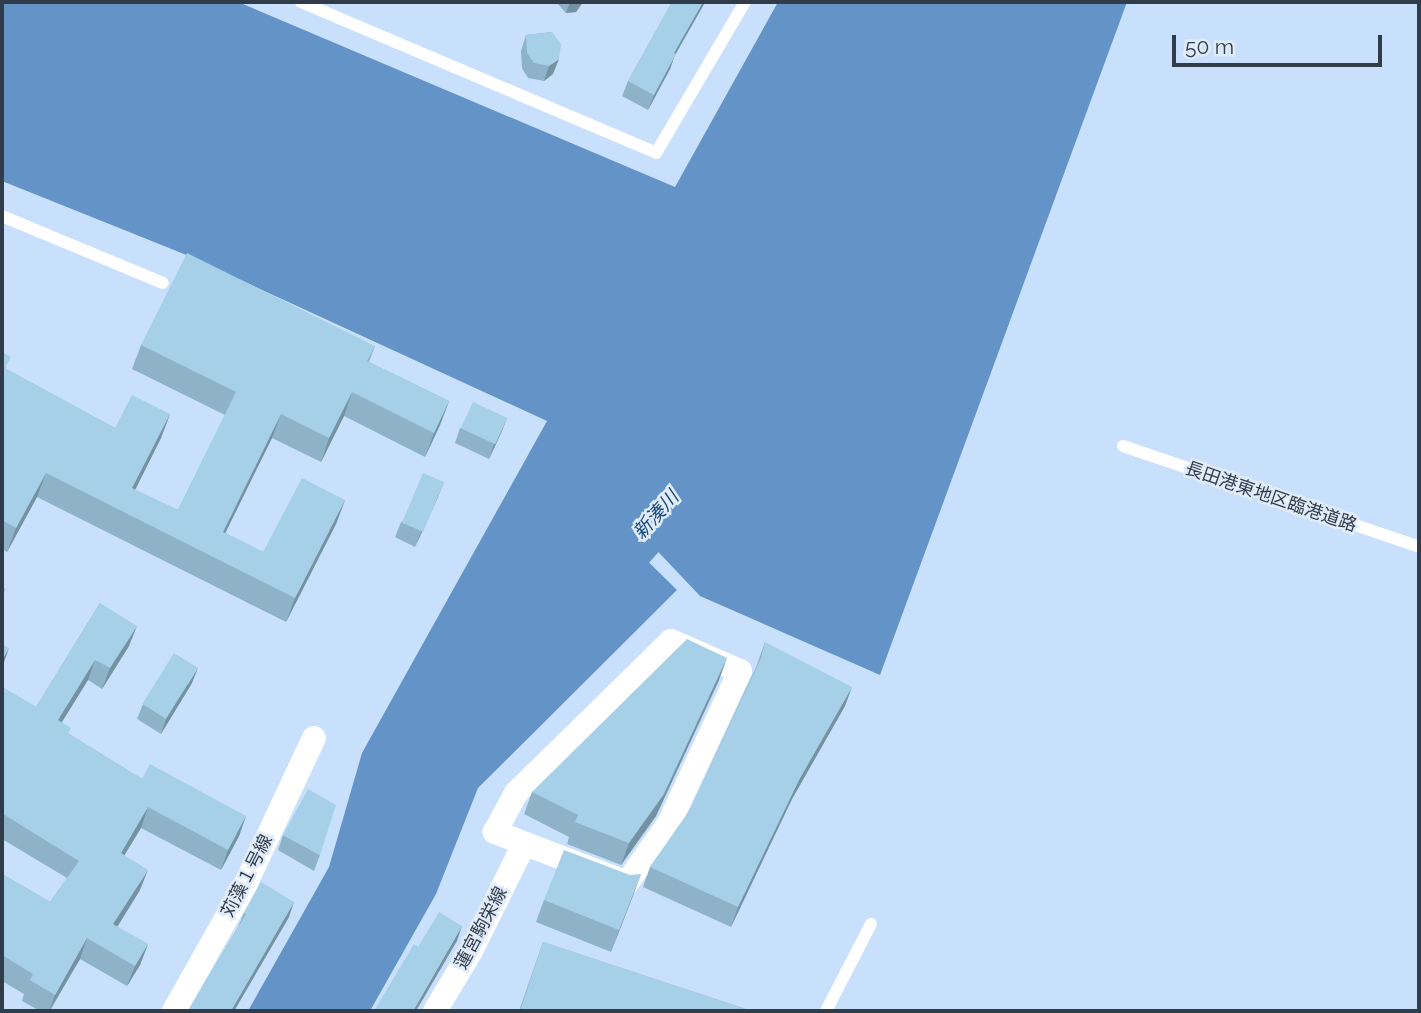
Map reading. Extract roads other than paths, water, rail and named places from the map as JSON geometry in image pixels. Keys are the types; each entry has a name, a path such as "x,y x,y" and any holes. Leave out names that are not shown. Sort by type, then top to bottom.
{"street":[{"path":"671,641 740,671 669,823 627,883 524,844 495,832 516,793 671,641"},
{"name":"苅藻１号線","path":"174,1011 246,883 314,738"},
{"name":"蓮宮駒栄線","path":"435,1011 471,951 524,844"}],"lane":[{"path":"301,2 656,153 745,2"},
{"path":"2,216 163,283"},
{"name":"長田港東地区臨港道路","path":"1123,446 1419,547"},
{"path":"826,1011 870,924"}],"water":[{"path":"2,2 238,2 675,187 778,2 1127,2 880,675 700,596 630,522 620,534 677,590 478,788 436,894 370,1011 248,1011 329,867 362,753 547,421 184,254 2,181"}],"waterway":[{"name":"新湊川","path":"585,595 687,481"}]}
